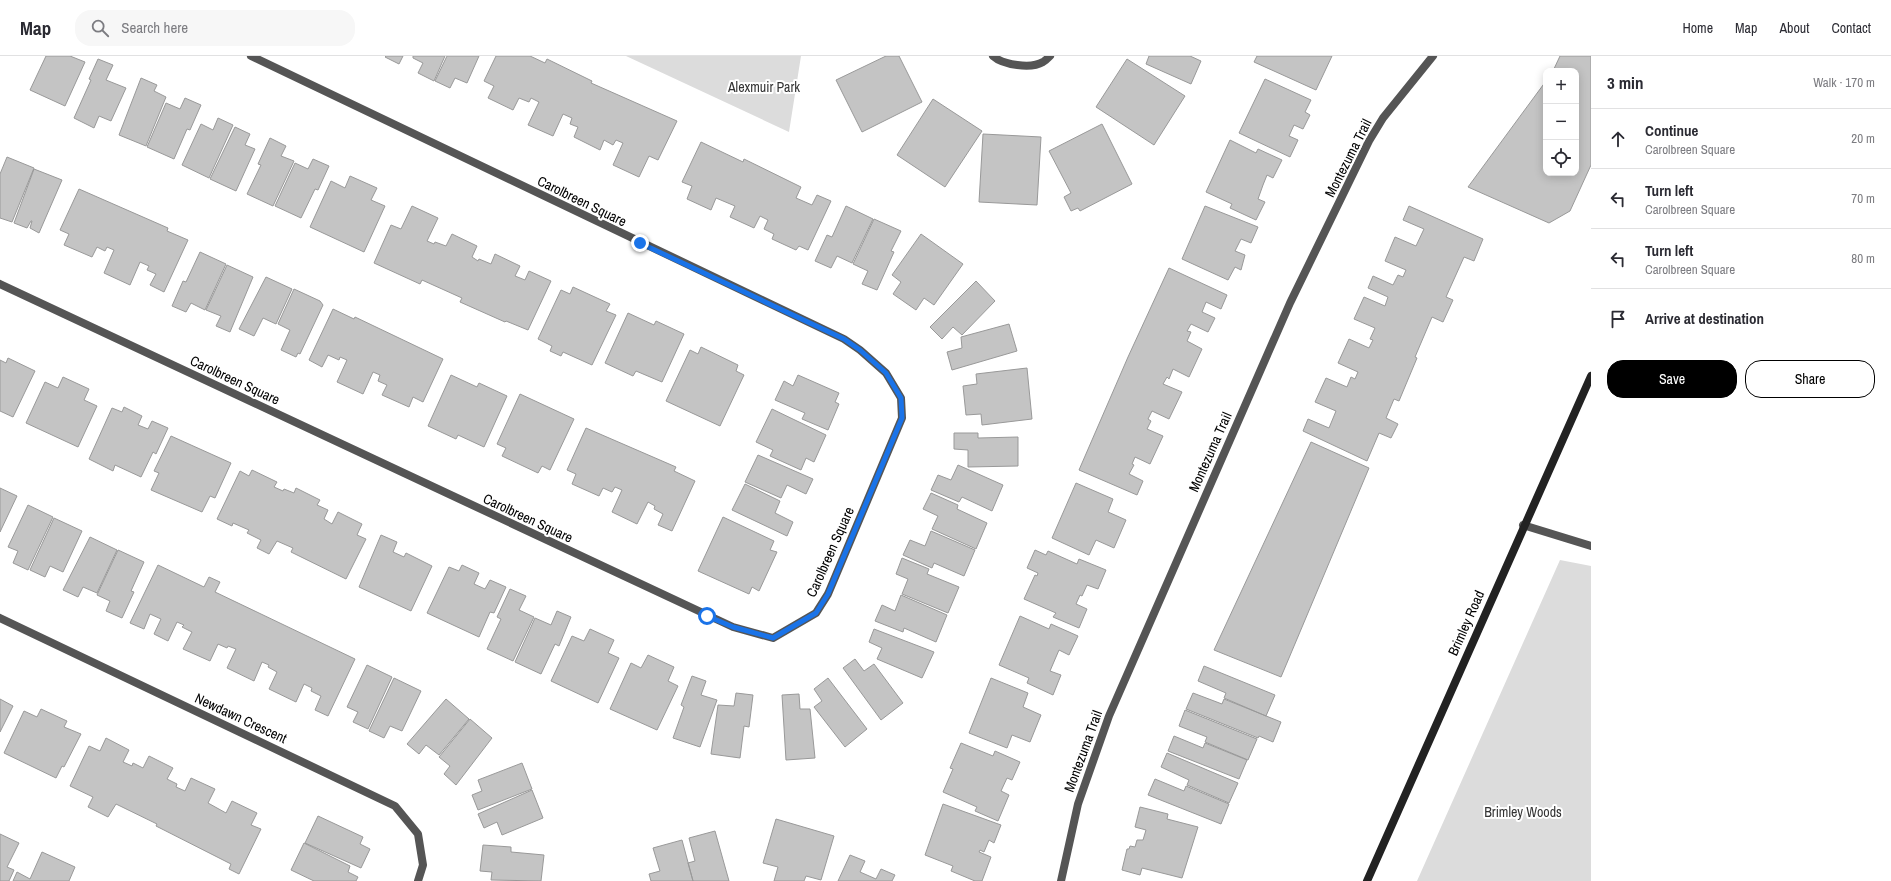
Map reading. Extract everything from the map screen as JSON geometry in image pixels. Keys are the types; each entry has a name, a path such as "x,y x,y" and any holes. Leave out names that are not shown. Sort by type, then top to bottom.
{"main road":[{"name":"Brimley Road","path":"1367,881 1591,376"}],"street":[{"name":"Carolbreen Square","path":"0,284 733,627 773,638 816,613 828,594 902,418 901,398 886,373 860,350 844,339 250,56"},
{"path":"993,56 997,60 1019,66 1042,63 1050,56"},
{"name":"Montezuma Trail","path":"1061,881 1078,804 1109,716 1290,302 1369,141 1383,118 1433,56"},
{"path":"1524,525 1591,546"},
{"name":"Newdawn Crescent","path":"0,618 395,806 418,834 422,865 418,881"}],"green space":[{"name":"Alexmuir Park","path":"626,56 801,56 789,132"},
{"name":"Brimley Woods","path":"1560,560 1591,566 1591,881 1417,881"}],"building":[{"path":"46,56 70,56 85,62 65,106 30,90"},
{"path":"403,56 399,64 385,57"},
{"path":"413,56 445,56 434,81 418,73 423,63 413,58"},
{"path":"447,56 479,56 467,83 455,78 450,88 435,81"},
{"path":"496,56 530,56 545,63 547,59 592,81 591,83 677,121 658,160 649,156 639,177 613,165 623,143 616,140 613,145 604,140 600,150 574,137 578,127 570,124 572,118 563,114 553,136 528,125 539,102 531,98 529,102 519,98 513,110 488,98 494,86 484,81"},
{"path":"886,56 899,56 922,102 862,132 836,80"},
{"path":"1149,56 1190,56 1201,61 1191,84 1146,64"},
{"path":"1257,56 1332,56 1316,90 1254,62"},
{"path":"1560,56 1591,56 1591,165 1570,211 1549,223 1468,187 1543,85 1543,176 1579,176 1579,68 1554,68"},
{"path":"98,59 113,65 106,80 126,88 111,121 99,116 94,128 74,118 91,80 89,79"},
{"path":"1127,59 1185,96 1154,145 1096,107"},
{"path":"141,78 157,85 154,91 166,97 146,146 119,135"},
{"path":"1265,79 1311,100 1305,112 1310,115 1303,129 1294,125 1289,136 1298,140 1290,157 1239,133"},
{"path":"185,98 201,105 190,130 187,129 174,159 147,147 166,103 180,109"},
{"path":"933,99 982,131 945,187 897,155"},
{"path":"218,118 233,125 209,178 182,165 201,124 213,130"},
{"path":"1102,124 1132,184 1080,211 1078,208 1071,211 1064,197 1071,193 1049,151"},
{"path":"235,127 250,134 245,145 255,149 236,191 210,179"},
{"path":"983,134 1041,137 1037,205 979,202"},
{"path":"270,138 286,146 281,156 294,161 273,206 247,194 261,165 258,164"},
{"path":"1230,140 1256,153 1258,149 1282,160 1273,178 1267,175 1258,199 1265,202 1256,220 1230,208 1232,204 1206,192"},
{"path":"701,142 743,162 744,159 801,187 796,198 812,205 817,195 831,201 808,250 799,246 796,250 772,239 774,234 764,229 768,220 760,216 754,228 730,217 735,206 716,198 711,210 687,199 692,186 682,182"},
{"path":"7,157 34,168 12,222 0,218 0,174"},
{"path":"313,159 329,166 318,190 315,189 301,218 275,206 295,163 308,169"},
{"path":"34,169 62,180 39,233 30,228 32,221 27,228 14,223"},
{"path":"350,176 377,188 371,200 385,206 364,252 310,227 331,181 345,188"},
{"path":"79,189 168,228 167,231 188,240 164,292 150,285 156,274 147,270 149,266 140,262 130,285 104,273 114,250 107,247 105,251 97,247 92,257 64,245 69,234 60,230"},
{"path":"412,206 438,218 427,241 446,246 452,234 477,246 472,257 478,261 479,259 491,264 495,254 520,266 515,276 525,280 529,271 551,281 528,330 506,321 505,322 460,302 462,298 422,280 420,284 374,263 391,225 401,229"},
{"path":"846,206 873,219 852,263 837,256 831,268 815,261 827,235 832,237"},
{"path":"1205,206 1258,227 1251,243 1241,239 1235,251 1245,255 1241,270 1235,267 1228,280 1182,259"},
{"path":"1409,206 1483,239 1474,261 1464,257 1446,297 1453,300 1443,322 1432,317 1399,401 1394,399 1386,418 1398,424 1391,438 1379,433 1367,461 1303,431 1308,419 1329,428 1336,411 1315,402 1326,378 1347,387 1351,377 1355,379 1358,372 1338,363 1349,339 1369,348 1373,340 1370,339 1375,328 1354,319 1364,297 1385,306 1388,297 1368,288 1373,276 1393,285 1398,275 1403,277 1406,270 1385,261 1395,237 1416,246 1424,229 1403,220"},
{"path":"874,219 901,231 891,251 894,252 877,290 862,284 868,271 853,264"},
{"path":"921,234 963,264 934,305 924,298 916,310 893,294 901,282 892,275"},
{"path":"200,252 226,264 205,310 191,303 186,312 172,306 183,281 186,282"},
{"path":"227,265 253,277 230,332 216,326 221,316 206,310"},
{"path":"1169,268 1227,295 1221,309 1206,302 1202,312 1215,318 1208,332 1191,324 1187,331 1191,332 1187,341 1202,349 1189,377 1173,369 1169,379 1167,377 1163,384 1182,392 1169,419 1152,411 1148,419 1151,421 1147,429 1163,436 1150,464 1135,457 1132,464 1134,465 1129,474 1143,481 1137,495 1079,470 1128,357"},
{"path":"266,277 292,289 276,324 263,318 254,336 239,329"},
{"path":"976,281 995,301 962,335 953,327 942,339 930,327"},
{"path":"573,287 610,304 606,311 616,315 592,365 563,352 561,356 550,351 552,346 538,339 561,290 570,294"},
{"path":"294,289 320,301 323,305 300,354 298,353 296,357 281,350 290,330 278,324"},
{"path":"333,309 354,319 355,317 443,359 423,402 413,397 409,407 382,395 387,385 378,381 380,375 373,372 363,394 337,382 347,360 340,357 339,360 328,355 322,367 309,360"},
{"path":"628,313 654,325 656,321 684,334 662,382 636,371 633,376 605,363"},
{"path":"1009,324 1017,351 952,370 947,352 962,348 961,337"},
{"path":"701,347 738,365 736,371 744,375 720,426 666,401 690,350 698,354"},
{"path":"8,358 35,371 13,417 0,411 0,360 6,363"},
{"path":"1027,368 1032,419 982,425 981,414 966,415 963,386 977,384 976,374"},
{"path":"451,375 477,387 479,383 507,396 484,447 458,435 456,439 428,426"},
{"path":"798,375 839,393 835,402 839,404 828,430 802,419 805,413 775,400 784,381 793,386"},
{"path":"63,377 89,389 84,400 97,406 78,447 26,423 45,382 58,388"},
{"path":"520,394 574,419 550,470 542,466 538,473 502,456 506,448 497,444"},
{"path":"124,407 142,416 138,425 148,429 152,421 168,428 156,454 153,452 141,477 115,465 113,471 89,459 112,408 122,412"},
{"path":"772,409 826,435 814,462 806,458 801,470 770,456 773,450 756,442"},
{"path":"586,428 676,467 674,471 695,481 672,531 658,525 663,514 654,509 655,506 648,502 637,524 612,512 622,490 615,487 612,492 603,488 599,496 572,484 576,474 567,470"},
{"path":"954,433 978,433 978,438 1018,437 1018,466 968,467 968,450 954,449"},
{"path":"171,436 231,463 215,498 210,496 202,512 151,490 159,473 154,471"},
{"path":"1311,442 1369,468 1281,677 1214,650"},
{"path":"758,455 813,479 806,494 787,485 781,498 745,482"},
{"path":"958,465 1003,485 992,511 962,497 959,502 931,490 938,475 951,480"},
{"path":"252,470 277,482 274,487 283,491 284,489 294,493 296,488 320,500 317,505 328,510 324,519 332,524 338,512 362,524 357,535 366,539 346,579 291,552 293,548 277,541 269,554 257,548 261,540 247,533 249,530 233,523 232,526 217,519 240,471 249,476"},
{"path":"1076,483 1113,499 1108,512 1126,520 1114,548 1096,540 1089,555 1052,538"},
{"path":"745,484 780,501 775,513 793,522 787,536 732,510"},
{"path":"0,488 17,496 0,532"},
{"path":"931,493 958,505 957,509 987,523 976,549 932,529 938,516 923,509"},
{"path":"28,505 53,517 28,570 13,563 18,551 8,547"},
{"path":"723,517 774,541 770,550 777,552 759,591 752,587 749,594 698,571"},
{"path":"54,518 82,531 63,572 50,566 45,577 30,570"},
{"path":"931,531 975,550 964,576 934,563 932,568 903,555 910,540 925,546"},
{"path":"381,535 397,542 393,552 404,557 406,553 432,566 411,611 359,587"},
{"path":"90,537 117,550 97,593 83,587 78,597 63,590"},
{"path":"118,550 144,562 131,591 134,592 122,618 106,611 110,601 97,595"},
{"path":"1035,550 1046,555 1048,551 1077,564 1079,559 1106,570 1098,589 1087,585 1082,596 1080,595 1076,604 1087,609 1079,628 1053,617 1056,613 1024,599 1035,575 1037,576 1038,573 1027,568"},
{"path":"902,558 929,569 927,574 959,587 948,613 902,594 908,579 896,574"},
{"path":"158,565 204,587 209,577 220,582 215,592 355,659 328,716 315,710 321,696 311,691 312,688 304,684 296,702 269,689 277,672 268,667 269,665 262,662 254,681 227,668 236,649 228,646 227,648 218,644 210,661 183,649 192,632 182,627 184,625 177,622 168,641 154,634 161,619 150,614 144,629 130,623"},
{"path":"462,565 479,573 474,584 485,589 490,580 506,587 494,613 490,612 479,637 427,613 449,567 459,571"},
{"path":"510,589 526,596 519,610 534,617 513,661 487,649 501,619 497,617"},
{"path":"901,595 947,615 936,642 904,628 903,632 875,621 882,605 895,611"},
{"path":"557,611 571,617 559,646 555,644 541,674 515,662 535,618 551,625"},
{"path":"1020,616 1049,629 1051,624 1078,636 1069,655 1059,650 1050,671 1061,675 1053,695 1027,683 1029,678 999,665"},
{"path":"590,629 614,640 608,653 619,658 598,703 551,681 572,636 584,641"},
{"path":"874,629 934,652 922,678 877,659 882,648 869,642"},
{"path":"648,655 674,667 668,681 678,686 657,730 610,709 631,663 641,668"},
{"path":"855,659 864,671 874,664 903,703 881,720 843,668"},
{"path":"367,665 392,677 368,729 353,722 358,712 347,707"},
{"path":"1204,666 1275,695 1266,716 1224,698 1226,693 1198,681"},
{"path":"692,676 706,681 701,695 717,700 700,747 673,738 684,707 681,705"},
{"path":"394,678 421,691 402,731 390,726 384,738 369,731"},
{"path":"828,678 867,729 845,747 814,707 822,701 814,689"},
{"path":"991,678 1028,693 1023,707 1041,715 1030,742 1012,735 1007,748 969,733"},
{"path":"736,693 753,695 749,727 744,726 740,758 711,754 718,705 734,706"},
{"path":"1193,693 1222,704 1224,699 1281,722 1273,742 1259,736 1258,738 1186,709"},
{"path":"799,694 800,709 810,709 815,758 786,760 782,695"},
{"path":"0,699 13,706 0,732"},
{"path":"446,699 469,719 439,755 426,745 419,754 407,744"},
{"path":"41,709 67,721 64,727 81,734 64,767 62,766 56,778 4,753 24,711 37,717"},
{"path":"1185,710 1257,739 1248,760 1205,742 1207,737 1179,726"},
{"path":"470,719 492,738 456,785 444,774 450,766 439,757"},
{"path":"1174,736 1203,748 1205,743 1247,760 1239,779 1168,751"},
{"path":"106,738 129,750 123,762 132,766 133,763 143,768 149,756 173,768 167,779 177,784 176,787 185,791 191,778 215,789 208,803 226,813 232,801 257,813 251,825 261,829 239,874 229,869 231,864 156,826 157,824 116,804 108,817 88,807 93,797 70,786 89,746 100,751"},
{"path":"961,743 993,756 995,751 1020,762 1012,780 1007,778 1001,791 1009,795 998,821 975,811 977,807 943,792 953,769 950,768"},
{"path":"1167,753 1238,783 1229,803 1187,785 1189,780 1161,767"},
{"path":"522,763 532,789 478,810 472,795 482,791 478,780"},
{"path":"1155,779 1184,791 1186,786 1229,804 1221,824 1148,795"},
{"path":"532,790 543,818 502,835 497,822 484,828 478,814"},
{"path":"943,804 1001,825 994,843 989,840 984,852 980,850 979,852 991,857 982,881 975,881 951,871 953,866 925,855"},
{"path":"1140,807 1168,814 1167,819 1198,827 1182,878 1142,868 1140,875 1122,870 1127,849 1129,849 1130,846 1135,847 1137,840 1143,840 1146,830 1135,827"},
{"path":"318,816 363,837 360,844 370,849 361,868 305,843"},
{"path":"776,819 834,836 821,880 806,876 804,881 774,881 778,867 763,863"},
{"path":"715,831 729,881 693,881 688,863 695,861 689,838"},
{"path":"0,834 19,843 7,867 14,870 9,881 0,881"},
{"path":"682,840 693,881 651,881 649,874 660,871 653,848"},
{"path":"304,843 350,866 348,872 358,877 356,881 314,881 291,870"},
{"path":"483,845 511,847 511,852 544,855 541,881 491,880 492,872 480,871"},
{"path":"42,852 75,867 69,881 13,881 17,872 30,879"},
{"path":"850,855 865,861 860,872 876,879 881,869 895,875 892,881 838,881"}],"route":[{"path":"640,243 844,339 860,350 886,373 901,398 902,418 828,594 816,613 773,638 733,627 707,616"}]}
